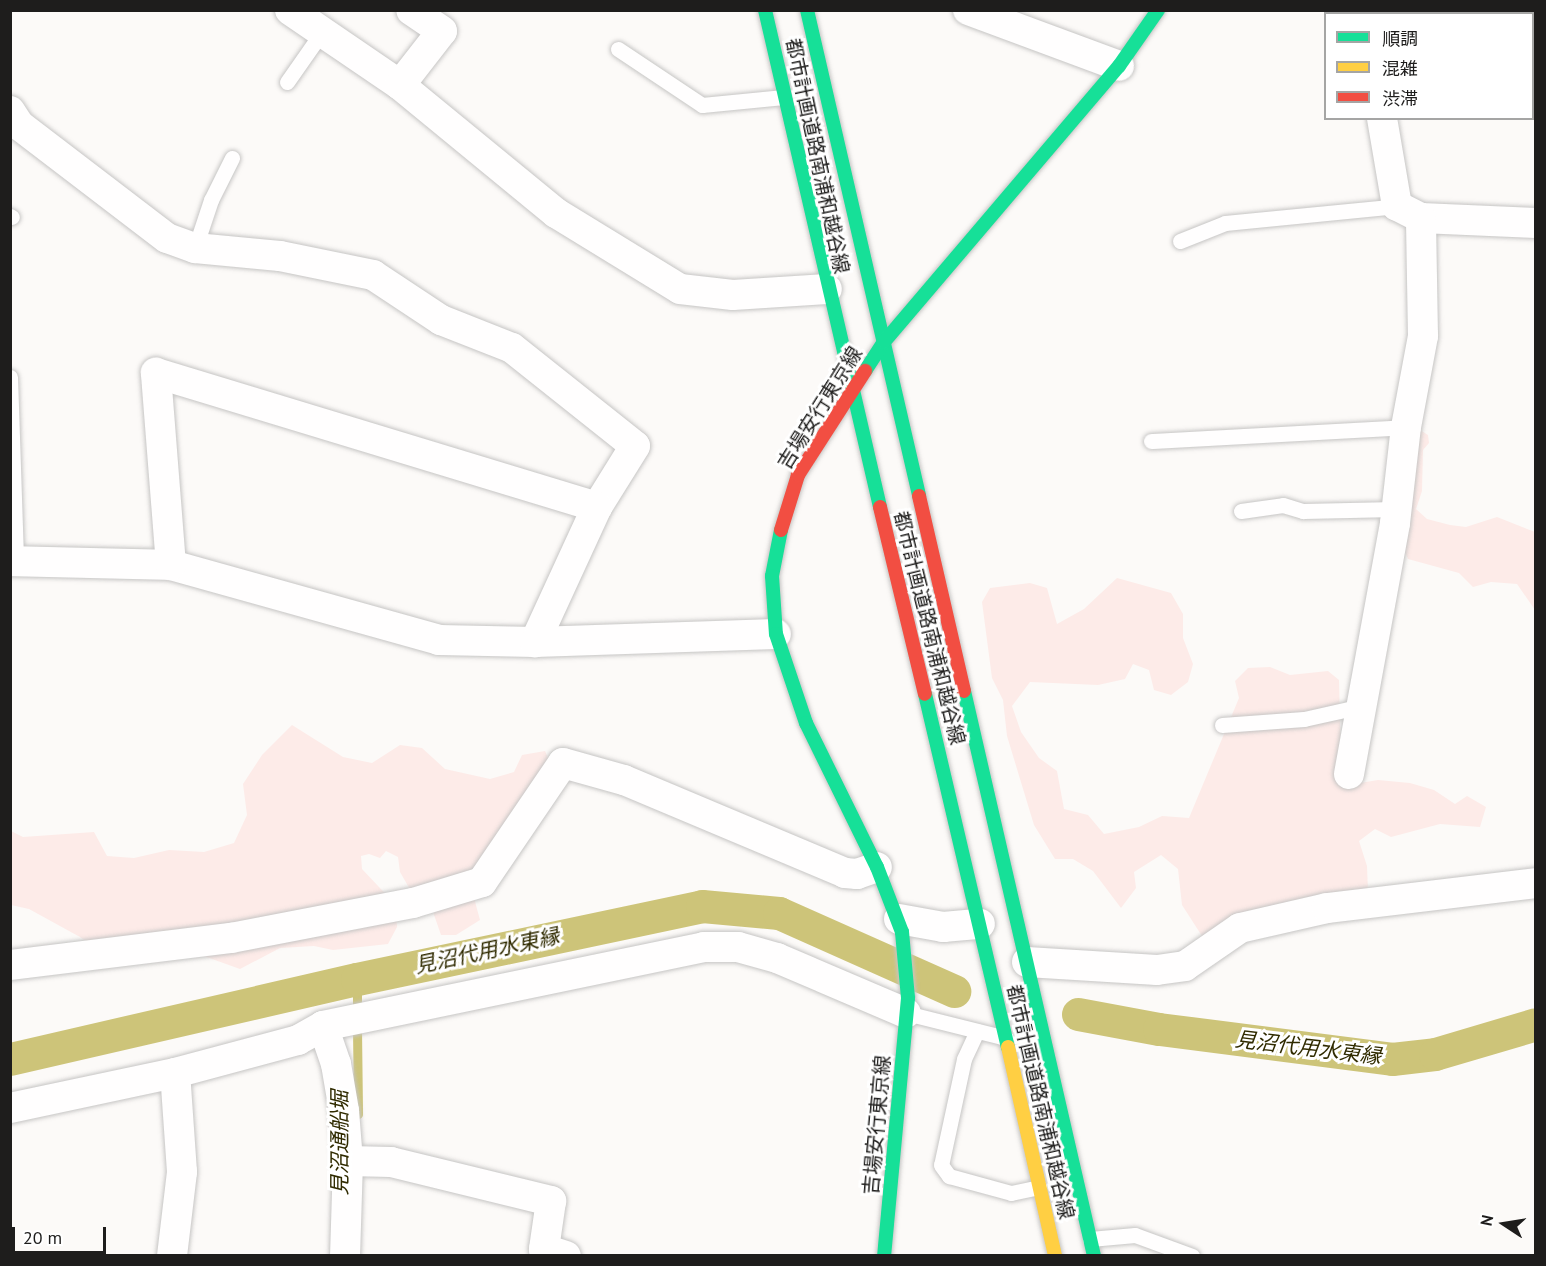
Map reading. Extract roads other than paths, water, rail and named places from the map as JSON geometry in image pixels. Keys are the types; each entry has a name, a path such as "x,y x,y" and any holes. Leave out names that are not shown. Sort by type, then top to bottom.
{"street":[{"path":"290,10 400,85 556,213 680,289 733,295 827,289"},
{"path":"400,85 442,31 411,10"},
{"name":"都市計画道路南浦和越谷線","path":"765,10 827,289 980,924 1055,1256"},
{"name":"都市計画道路南浦和越谷線","path":"807,10 1094,1256"},
{"path":"968,10 1119,66"},
{"name":"吉場安行東京線","path":"884,1256 907,1006 901,926 877,867 806,723 776,634 772,576 784,513 798,475 884,342 1119,66 1158,10"},
{"path":"10,111 19,125 167,238 195,248 280,256 373,275 441,320 512,348 635,446 597,507 536,642"},
{"path":"1348,774 1396,509 1406,427 1423,336 1409,212 1383,120"},
{"path":"1409,212 1536,222"},
{"path":"171,565 156,373 597,507"},
{"path":"13,561 171,565 439,640 536,642 776,634"},
{"path":"10,965 231,938 413,903 482,882 563,763 624,780 845,873 857,874 877,867"},
{"path":"1026,962 1156,970 1185,966 1240,928 1327,908 1536,883"},
{"path":"901,926 943,927 980,924"},
{"path":"10,1108 175,1073 298,1040 323,1026 704,947 738,948 777,958 907,1006"},
{"path":"323,1026 336,1064 348,1161 345,1256"},
{"path":"172,1256 182,1172 175,1073"},
{"path":"348,1161 391,1162 551,1202 544,1249 566,1256"}],"lane":[{"path":"287,82 322,32"},
{"path":"618,49 702,105 784,97"},
{"path":"195,248 211,200 232,158"},
{"path":"1180,241 1225,223 1409,212"},
{"path":"10,378 13,561"},
{"path":"1151,441 1406,427"},
{"path":"1241,511 1283,505 1303,511 1396,509"},
{"path":"1222,725 1304,719 1362,706"},
{"path":"907,1006 977,1031 1006,1038"},
{"path":"977,1031 964,1059 941,1165 949,1176 1011,1193 1039,1186"},
{"path":"1090,1239 1135,1235 1192,1256"}],"waterway":[{"name":"見沼代用水東縁","path":"10,1059 357,979 702,906 779,913 954,991"},
{"name":"見沼通船堀","path":"357,979 357,1004"},
{"name":"見沼代用水東縁","path":"1078,1014 1159,1029 1392,1059 1435,1054 1536,1024"},
{"name":"見沼通船堀","path":"357,1029 358,1114"}]}
